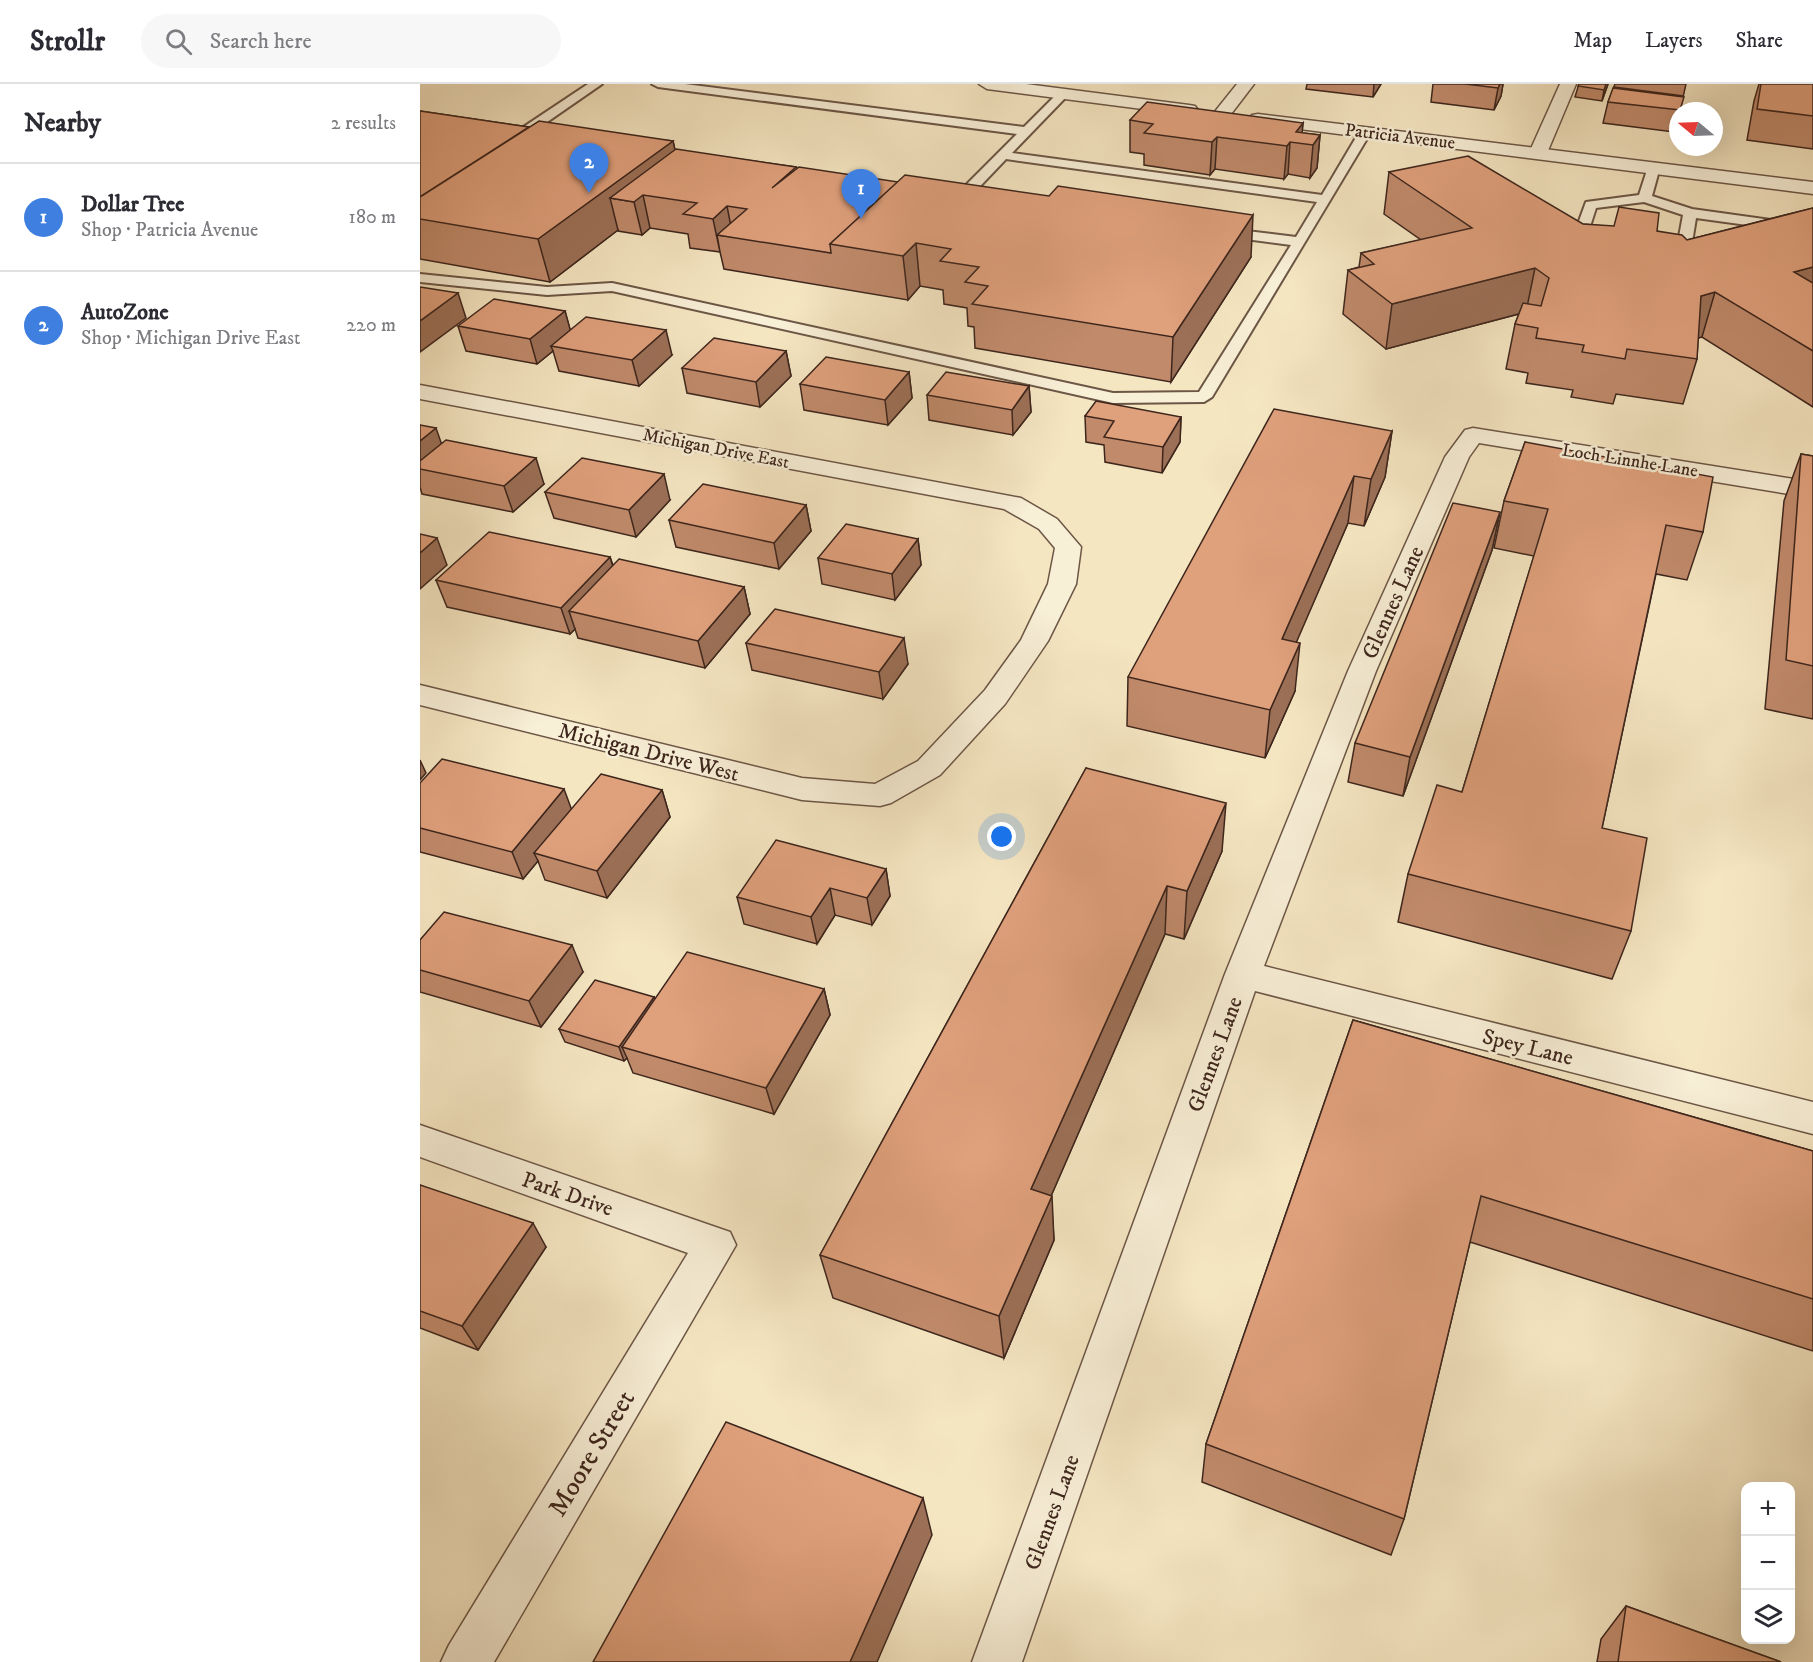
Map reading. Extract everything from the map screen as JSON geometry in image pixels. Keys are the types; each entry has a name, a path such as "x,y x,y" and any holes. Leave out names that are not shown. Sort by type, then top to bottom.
{"street":[{"name":"Patricia Avenue","path":"987,84 1813,188"},
{"path":"1222,114 1246,84"},
{"path":"1538,153 1568,84"},
{"name":"Michigan Drive East","path":"420,392 1011,503 1048,524 1068,547 1062,585 1034,641 994,697 929,768 880,795"},
{"name":"Loch Linnhe Lane","path":"1457,457 1473,435 1813,490"},
{"name":"Glennes Lane","path":"997,1662 1243,974 1362,672 1457,457"},
{"name":"Michigan Drive West","path":"420,695 802,789 880,795"},
{"name":"Spey Lane","path":"1243,974 1813,1118"},
{"name":"Park Drive","path":"420,1141 716,1245"},
{"name":"Moore Street","path":"466,1662 716,1245"}],"lane":[{"path":"543,138 514,134 596,84"},
{"path":"658,84 1026,131"},
{"path":"983,201 954,198 1003,155 1063,94"},
{"path":"420,278 547,291 612,287 1113,398 1204,397 1365,132"},
{"path":"1003,155 1325,199"},
{"path":"1645,198 1654,167"},
{"path":"1597,254 1578,243 1591,205 1645,198 1690,213 1813,230"},
{"path":"1661,263 1683,255 1690,213"},
{"path":"1206,230 1300,242"}],"building":[{"path":"1465,84 1500,84 1498,88"},
{"path":"1579,84 1606,84 1604,90 1578,86"},
{"path":"1761,84 1813,84 1813,116 1757,109"},
{"path":"1613,88 1684,97 1682,102 1669,102 1669,109 1608,102"},
{"path":"1614,88 1683,96 1683,97"},
{"path":"1147,102 1303,123 1296,132 1320,135 1313,145 1290,142 1287,146 1217,137 1212,142 1144,133 1153,124 1130,120"},
{"path":"420,111 529,127 420,197"},
{"path":"539,121 673,141 538,239 420,219 420,197"},
{"path":"676,149 796,167 772,188 799,167 898,182 830,244 831,253 717,235 747,209 727,206 713,219 683,214 697,203 643,195 634,202 610,198"},
{"path":"1468,156 1583,224 1614,226 1619,207 1659,213 1657,231 1682,235 1687,240 1813,208 1813,267 1794,272 1813,283 1813,351 1715,292 1701,296 1697,359 1627,349 1625,359 1582,352 1584,345 1536,338 1538,328 1515,324 1523,303 1541,306 1549,278 1535,268 1392,304 1348,270 1374,264 1361,253 1472,228 1389,172"},
{"path":"905,175 1049,196 1058,186 1253,215 1173,337 972,304 988,286 965,282 979,267 940,261 951,249 916,243 903,256 830,244"},
{"path":"420,287 458,293 420,321"},
{"path":"494,299 565,311 530,339 458,326"},
{"path":"586,317 666,330 632,360 551,346"},
{"path":"714,338 786,351 756,382 682,368"},
{"path":"826,357 909,372 885,400 800,384"},
{"path":"946,372 1029,386 1012,410 927,395"},
{"path":"1096,401 1181,417 1163,447 1104,437 1114,421 1085,416"},
{"path":"1274,409 1392,431 1371,479 1354,476 1282,639 1300,643 1270,710 1128,677"},
{"path":"420,425 436,428 420,441"},
{"path":"446,440 536,458 504,486 420,469 420,461"},
{"path":"1525,442 1713,477 1703,532 1666,525 1602,828 1647,838 1631,931 1408,874 1437,785 1462,792 1548,509 1504,501"},
{"path":"1801,454 1813,456 1813,666 1786,660"},
{"path":"582,458 664,474 629,510 545,492"},
{"path":"703,484 806,505 774,543 669,520"},
{"path":"1453,503 1500,512 1410,757 1355,743"},
{"path":"846,524 918,539 892,574 818,558"},
{"path":"489,532 610,557 561,608 436,580"},
{"path":"420,534 437,538 420,553"},
{"path":"619,559 744,587 698,641 569,611"},
{"path":"775,609 904,638 879,672 746,643"},
{"path":"442,759 564,789 512,852 420,828 420,783"},
{"path":"1086,768 1226,803 1187,891 1167,886 1031,1189 1052,1196 999,1316 820,1255"},
{"path":"601,774 662,790 597,871 534,853"},
{"path":"776,840 886,869 867,898 830,888 811,917 737,897"},
{"path":"444,912 572,945 529,1001 420,970 420,940"},
{"path":"687,952 824,989 766,1088 622,1047"},
{"path":"595,980 654,997 619,1047 559,1029"},
{"path":"1353,1020 1813,1151 1813,1299 1481,1196 1404,1519 1206,1444"},
{"path":"420,1185 533,1223 462,1326 420,1311"},
{"path":"726,1422 923,1498 850,1662 593,1662"},
{"path":"1626,1606 1781,1662 1618,1662"}],"place":[{"name":"AutoZone","path":"589,193"},
{"name":"Dollar Tree","path":"861,219"}]}
